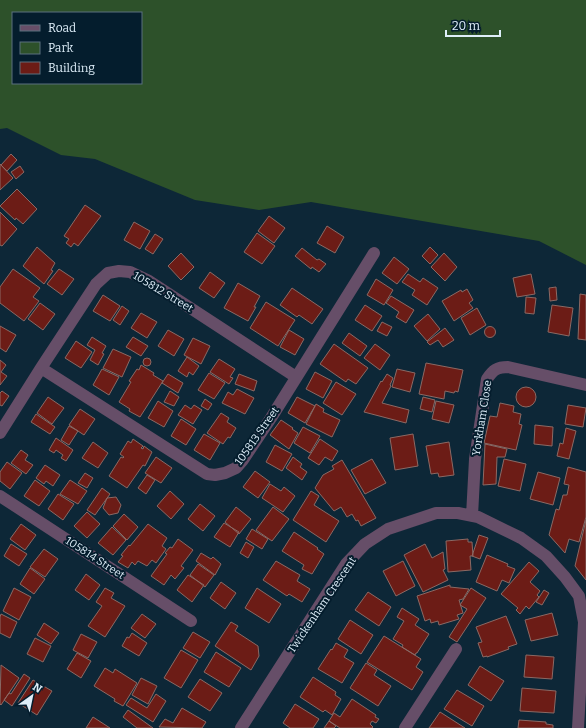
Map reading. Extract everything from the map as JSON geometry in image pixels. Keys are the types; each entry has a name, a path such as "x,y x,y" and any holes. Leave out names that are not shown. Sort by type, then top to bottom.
{"street":[{"name":"105813 Street","path":"41,368 207,474 215,475 225,473 236,468 243,460 348,297 374,253"},
{"name":"105812 Street","path":"0,433 96,284 108,273 130,272 149,281 296,377"},
{"name":"Yorkham Close","path":"472,516 475,459 487,379 492,371 499,367 508,367 586,385"},
{"name":"105814 Street","path":"0,496 191,621"},
{"name":"Twickenham Crescent","path":"241,728 346,564 365,544 388,528 436,513 458,513 478,517 516,535 546,556 565,577 579,596 584,606 581,722"},
{"path":"405,728 456,649"}],"green space":[{"path":"0,0 586,0 586,265 539,241 311,202 259,210 195,200 95,159 61,155 7,128 0,129"}],"building":[{"path":"11,154 17,160 7,171 1,165"},
{"path":"0,164 13,178 0,190"},
{"path":"20,166 24,172 16,179 11,172"},
{"path":"17,189 37,209 23,224 16,218 15,220 0,206"},
{"path":"85,205 101,216 78,246 74,243 71,247 66,243 69,239 64,236"},
{"path":"0,212 17,229 2,246 0,245"},
{"path":"269,216 285,228 274,243 258,231"},
{"path":"134,222 150,231 140,249 124,240"},
{"path":"327,226 344,237 335,253 317,243"},
{"path":"257,233 275,246 262,264 244,252"},
{"path":"155,234 163,239 153,254 145,249"},
{"path":"37,247 55,263 51,270 53,271 44,284 23,266"},
{"path":"430,247 438,255 430,264 422,256"},
{"path":"302,248 317,260 319,259 326,264 319,272 312,267 311,269 295,256"},
{"path":"181,253 194,267 181,280 168,266"},
{"path":"444,253 457,267 445,281 431,267"},
{"path":"394,257 409,269 397,284 382,273"},
{"path":"13,269 40,288 33,297 39,301 24,321 0,303 0,287"},
{"path":"59,269 74,279 62,295 47,284"},
{"path":"210,272 225,283 214,298 199,288"},
{"path":"408,274 420,282 423,278 438,288 427,305 412,295 415,290 402,282"},
{"path":"531,274 535,294 517,297 513,278"},
{"path":"376,279 393,290 384,305 367,295"},
{"path":"238,283 260,296 248,321 224,308"},
{"path":"556,287 557,300 550,301 549,288"},
{"path":"292,288 323,309 312,324 299,315 297,317 280,305"},
{"path":"467,289 473,300 469,303 473,308 454,321 442,301 461,290 462,292"},
{"path":"580,294 586,295 586,340 578,339"},
{"path":"103,295 120,306 110,321 93,311"},
{"path":"391,296 414,310 406,323 396,317 399,312 386,303"},
{"path":"526,297 536,298 534,314 525,313"},
{"path":"266,302 295,320 278,346 250,328"},
{"path":"40,303 55,314 43,330 28,319"},
{"path":"365,305 382,316 372,331 355,320"},
{"path":"552,305 573,308 569,336 548,332"},
{"path":"122,306 129,311 120,325 113,320"},
{"path":"477,308 486,325 470,335 461,318"},
{"path":"141,313 157,322 147,338 131,328"},
{"path":"428,314 440,329 427,341 414,326"},
{"path":"382,322 392,327 387,336 377,331"},
{"path":"0,326 16,335 6,352 0,348"},
{"path":"490,326 494,328 496,332 494,336 490,338 486,336 484,332 486,328"},
{"path":"445,328 454,340 443,347 438,340 430,345 427,342"},
{"path":"168,330 184,339 174,356 158,346"},
{"path":"289,330 304,339 295,355 280,347"},
{"path":"349,333 367,346 360,356 342,343"},
{"path":"92,337 106,346 102,353 104,354 98,365 90,360 95,350 87,345"},
{"path":"133,337 148,346 141,356 126,347"},
{"path":"193,338 210,346 201,364 184,355"},
{"path":"76,341 92,352 81,368 65,358"},
{"path":"334,344 368,368 356,384 348,379 346,382 320,364"},
{"path":"375,344 390,355 380,370 364,358"},
{"path":"113,349 131,357 122,377 103,368"},
{"path":"187,357 199,366 193,375 189,372 187,377 178,371"},
{"path":"145,358 149,358 151,362 149,366 145,366 143,364 143,360"},
{"path":"219,359 235,369 230,377 233,378 229,384 210,372"},
{"path":"0,360 6,365 1,372 7,376 0,385"},
{"path":"426,363 463,370 458,392 455,391 454,393 445,391 444,399 419,394"},
{"path":"141,365 163,381 140,417 129,411 130,409 119,402 131,382 129,381 137,369 139,370"},
{"path":"102,369 119,377 109,395 93,385"},
{"path":"397,369 415,373 410,392 392,387"},
{"path":"315,372 332,381 323,398 306,389"},
{"path":"209,373 225,383 214,399 198,390"},
{"path":"168,374 183,383 178,393 162,383"},
{"path":"239,374 257,381 254,391 235,384"},
{"path":"387,374 393,378 390,385 391,386 382,403 409,410 406,423 364,412 381,381 382,382"},
{"path":"336,382 356,394 342,415 323,403"},
{"path":"526,387 533,390 536,397 533,404 526,407 519,404 516,397 519,390"},
{"path":"237,389 254,398 245,414 222,403 228,392 233,395"},
{"path":"2,391 9,396 2,406 0,405 0,393"},
{"path":"170,391 179,397 174,406 164,402"},
{"path":"48,397 64,408 52,424 37,413"},
{"path":"297,397 315,406 305,423 288,413"},
{"path":"423,397 435,400 432,412 420,409"},
{"path":"205,399 212,404 208,410 201,406"},
{"path":"158,401 173,411 164,427 148,418"},
{"path":"436,401 454,405 449,423 432,419"},
{"path":"500,403 514,406 513,412 521,414 519,424 522,425 516,450 484,443 490,416 497,417"},
{"path":"316,404 324,409 323,412 340,420 332,437 306,424"},
{"path":"185,405 191,409 194,405 202,410 193,424 178,415"},
{"path":"568,405 586,408 583,427 565,424"},
{"path":"80,409 95,419 84,435 69,425"},
{"path":"221,413 229,418 227,422 236,428 230,438 228,437 223,444 207,433"},
{"path":"36,414 55,427 50,434 31,422"},
{"path":"181,419 196,429 186,445 171,436"},
{"path":"281,420 298,433 289,449 270,435"},
{"path":"535,425 553,427 552,446 534,444"},
{"path":"69,426 78,431 69,445 61,440"},
{"path":"303,427 320,436 310,453 294,443"},
{"path":"566,428 576,431 569,459 557,456 560,443 563,444"},
{"path":"204,434 220,443 210,460 194,450"},
{"path":"413,434 418,466 395,470 390,438"},
{"path":"56,438 73,450 66,461 61,458 63,455 56,450 54,453 49,450"},
{"path":"133,439 143,446 141,448 143,449 144,446 152,452 145,466 143,465 127,488 109,476 121,457 124,457 120,454 128,441 131,443"},
{"path":"320,439 338,451 332,461 325,457 319,465 308,458"},
{"path":"93,442 108,453 98,468 82,458"},
{"path":"449,442 454,475 439,477 438,473 431,474 426,446"},
{"path":"485,444 507,449 505,457 497,457 496,484 483,485"},
{"path":"275,445 292,454 282,471 266,462"},
{"path":"21,450 28,455 25,460 33,465 26,474 11,463"},
{"path":"156,457 172,468 161,483 145,473"},
{"path":"293,457 302,464 300,467 307,472 302,480 286,468"},
{"path":"372,459 386,483 365,494 351,470"},
{"path":"504,459 526,464 520,491 498,486"},
{"path":"342,460 376,518 361,526 352,514 347,517 341,507 334,511 315,488 323,475 334,469 332,466"},
{"path":"7,462 22,473 10,489 0,481 0,472"},
{"path":"45,465 60,475 53,486 46,481 44,484 36,478"},
{"path":"568,467 586,472 586,517 579,542 569,539 565,553 549,535 556,509 559,510 563,495 567,495 569,485 564,484"},
{"path":"255,471 270,482 258,498 243,487"},
{"path":"538,472 560,478 553,505 530,499"},
{"path":"85,473 93,478 87,488 78,483"},
{"path":"147,475 155,480 146,494 138,488"},
{"path":"35,480 50,491 39,506 24,496"},
{"path":"70,480 87,491 78,504 60,494"},
{"path":"270,484 281,491 284,487 295,496 283,512 262,498"},
{"path":"102,488 110,494 95,515 87,510"},
{"path":"170,491 184,504 171,519 157,506"},
{"path":"311,491 319,496 314,505 339,521 326,542 293,520"},
{"path":"58,494 74,504 63,520 48,509"},
{"path":"116,497 121,505 118,513 109,515 103,508 107,498"},
{"path":"200,504 215,516 203,531 188,519"},
{"path":"236,507 251,519 239,534 225,522"},
{"path":"273,507 289,519 272,541 256,530"},
{"path":"87,512 100,524 87,538 74,526"},
{"path":"124,514 138,527 127,540 113,526"},
{"path":"586,520 586,580 575,566"},
{"path":"224,523 239,532 230,547 214,537"},
{"path":"21,524 36,535 25,550 10,539"},
{"path":"148,524 167,538 162,546 166,549 156,563 152,560 147,566 138,561 135,565 132,562 128,568 118,562 123,556 121,555"},
{"path":"112,527 126,540 113,555 98,543"},
{"path":"252,529 268,539 262,549 246,539"},
{"path":"294,532 318,548 317,549 324,554 312,574 302,569 304,565 282,551"},
{"path":"479,535 488,538 480,559 472,556"},
{"path":"178,539 193,550 181,566 184,568 175,579 171,575 164,585 151,576 167,554 165,553 170,547 172,548"},
{"path":"468,539 468,542 472,542 473,556 470,556 471,570 448,572 446,541"},
{"path":"246,542 254,547 248,558 240,553"},
{"path":"11,544 27,554 19,566 4,556"},
{"path":"425,544 432,558 443,552 445,569 443,570 448,580 423,592 404,555"},
{"path":"44,549 58,559 45,577 30,567"},
{"path":"201,553 211,559 213,557 221,564 215,575 196,561"},
{"path":"487,555 508,564 507,566 515,569 509,583 502,580 497,591 476,582"},
{"path":"276,561 300,575 297,581 310,589 302,602 289,594 287,596 263,580"},
{"path":"403,561 415,586 396,596 383,571"},
{"path":"529,562 539,571 530,582 540,591 537,595 539,597 529,609 526,606 520,614 516,610 518,608 501,594"},
{"path":"198,564 214,575 205,587 190,575"},
{"path":"30,568 45,579 34,594 20,584"},
{"path":"86,574 100,585 89,600 75,590"},
{"path":"188,575 204,585 192,602 177,590"},
{"path":"221,582 236,593 225,609 210,598"},
{"path":"450,585 450,587 469,589 463,599 459,600 463,613 457,615 459,619 439,625 438,621 431,623 430,619 425,621 417,596"},
{"path":"14,588 31,597 19,620 3,611"},
{"path":"105,588 114,593 111,598 125,606 105,637 88,626 102,606 96,602"},
{"path":"257,588 281,604 269,623 245,608"},
{"path":"471,588 486,598 457,642 449,637 467,609 460,605"},
{"path":"544,590 549,593 542,605 536,602"},
{"path":"368,592 391,607 379,626 355,610"},
{"path":"402,608 419,619 415,625 429,634 415,655 393,639 404,621 397,617"},
{"path":"552,613 558,635 531,641 525,620"},
{"path":"1,614 17,622 10,638 0,633"},
{"path":"142,614 156,624 145,638 131,628"},
{"path":"506,616 517,644 508,647 509,649 483,657 478,643 482,642 476,627"},
{"path":"350,620 373,635 361,654 338,639"},
{"path":"231,622 238,626 235,631 258,646 259,656 251,670 215,646"},
{"path":"44,623 59,633 51,644 37,635"},
{"path":"193,632 210,642 200,658 183,648"},
{"path":"132,633 147,643 139,656 122,646 127,637 129,638"},
{"path":"81,634 97,642 88,658 73,650"},
{"path":"384,636 421,659 416,667 423,672 412,690 367,662"},
{"path":"35,638 51,646 43,662 27,654"},
{"path":"336,643 348,650 344,657 354,663 342,683 318,669"},
{"path":"181,650 198,660 181,688 164,678"},
{"path":"216,652 241,668 229,687 204,672"},
{"path":"77,653 91,661 81,678 67,669"},
{"path":"526,655 554,657 552,679 524,677"},
{"path":"366,663 377,670 374,675 391,686 378,706 350,688"},
{"path":"1,665 19,678 1,705 0,704"},
{"path":"480,666 504,681 491,701 468,685"},
{"path":"105,668 113,673 115,669 137,683 123,706 114,701 115,699 94,686"},
{"path":"24,674 30,678 12,706 4,700 9,693 11,694"},
{"path":"313,677 336,692 335,695 341,699 332,715 325,710 323,712 300,697"},
{"path":"141,678 157,686 148,704 132,695"},
{"path":"200,679 222,693 210,711 188,697"},
{"path":"33,680 52,691 37,715 18,703"},
{"path":"522,688 556,691 554,713 520,711"},
{"path":"457,690 484,706 472,726 444,709"},
{"path":"156,694 166,701 153,722 126,705 131,698 147,708"},
{"path":"352,699 376,715 375,717 379,719 376,723 372,721 370,724 373,727 372,728 340,728 329,721 334,713 340,717"},
{"path":"295,704 319,719 313,728 290,728 283,723"},
{"path":"182,708 206,722 202,728 159,727 165,719 173,723"},
{"path":"128,710 153,728 137,728 123,717"},
{"path":"440,712 465,728 429,728"},
{"path":"93,717 110,728 86,728"},
{"path":"519,720 546,722 546,724 553,725 553,728 518,728"},
{"path":"329,721 336,726 334,728 324,728"}]}
